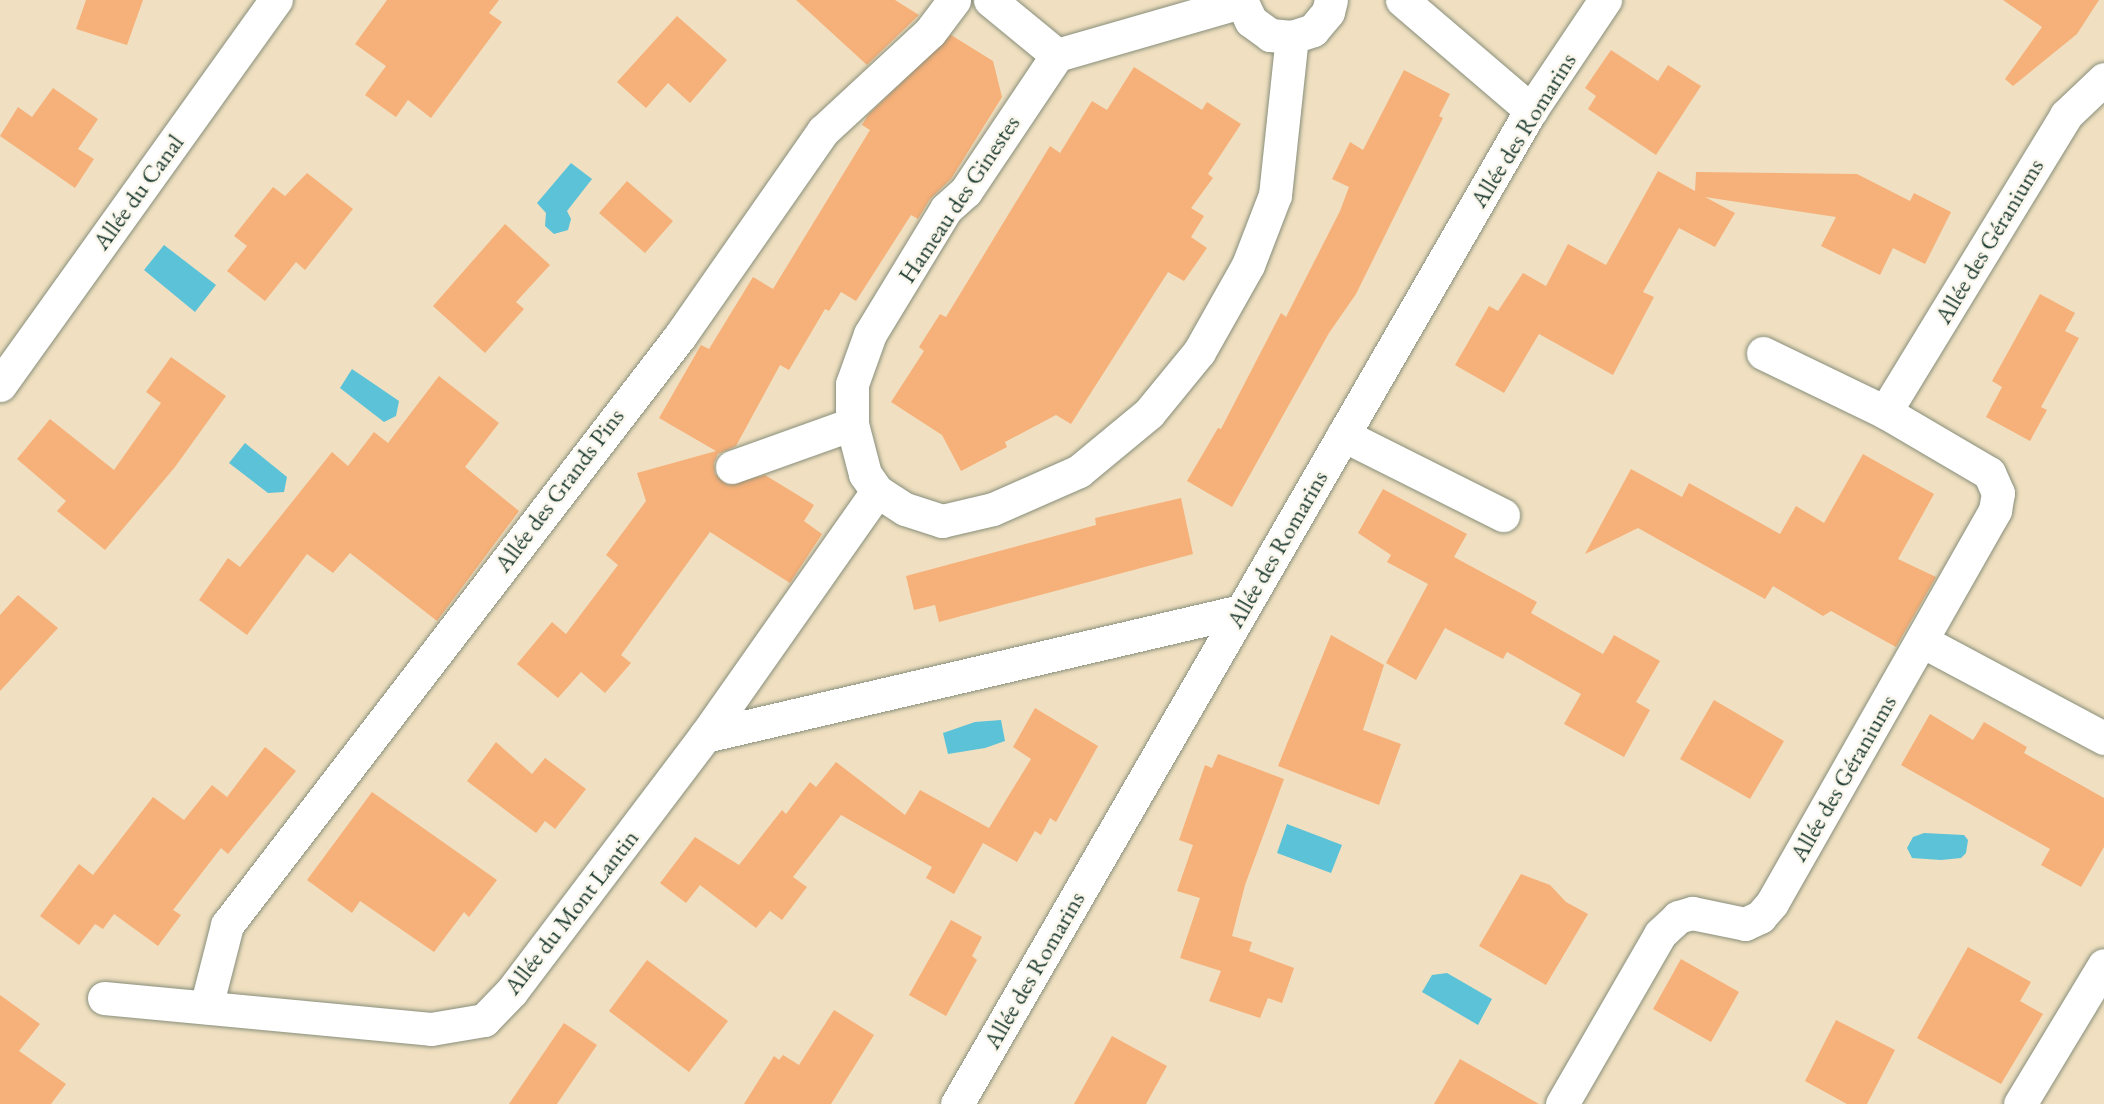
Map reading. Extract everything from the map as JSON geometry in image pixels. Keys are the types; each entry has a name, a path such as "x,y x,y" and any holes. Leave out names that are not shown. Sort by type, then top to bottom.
{"street":[{"name":"Allée du Canal","path":"0,385 276,0"},
{"name":"Allée des Grands Pins","path":"206,1007 227,925 680,336 823,131 930,32 954,0"},
{"path":"990,0 1057,55 1241,1 1251,21 1270,35 1292,37 1313,30 1328,12 1331,0"},
{"path":"1402,0 1531,110"},
{"name":"Allée des Romarins","path":"957,1104 1531,110 1605,0"},
{"name":"Hameau des Ginestes","path":"1057,55 966,191 946,209 870,334 852,384 852,424 865,474 877,490 905,509 942,521 993,509 1079,471 1149,413 1199,352 1248,265 1275,195 1292,37"},
{"name":"Allée des Géraniums","path":"1885,412 2066,115 2104,79"},
{"name":"Allée des Géraniums","path":"1562,1104 1660,934 1678,917 1692,913 1745,924 1760,917 1772,903 1995,510 1998,493 1989,473 1885,412 1763,352"},
{"path":"732,467 852,424"},
{"path":"1343,435 1503,515"},
{"name":"Allée du Mont Lantin","path":"104,998 431,1029 484,1020 512,991 705,736 877,490"},
{"path":"705,736 1241,611"},
{"path":"1922,641 2104,738"},
{"path":"2020,1104 2104,965"}],"water":[{"path":"571,163 592,179 567,211 571,219 568,230 554,234 545,226 546,213 537,203"},
{"path":"164,245 216,285 195,312 144,270"},
{"path":"352,369 399,401 396,416 384,422 340,388"},
{"path":"245,443 287,477 284,492 268,493 229,463"},
{"path":"1001,720 1005,741 985,748 948,754 943,733 975,722"},
{"path":"1287,824 1342,845 1331,873 1277,853"},
{"path":"1924,833 1964,835 1968,840 1966,853 1961,858 1941,860 1912,858 1907,848 1913,837"},
{"path":"1447,973 1492,999 1478,1025 1422,992 1432,975"}],"building":[{"path":"86,0 143,0 127,45 76,29"},
{"path":"387,0 499,0 489,13 502,22 431,118 408,100 396,117 365,95 386,66 355,44"},
{"path":"796,0 895,0 919,15 867,65"},
{"path":"2003,0 2099,0 2077,34 2013,86 2005,79 2042,27"},
{"path":"677,16 727,60 690,103 668,83 646,108 617,82"},
{"path":"951,35 993,61 1002,97 951,179 930,199 918,219 911,215 856,301 841,292 829,311 825,309 789,370 780,365 736,446 718,454 714,463 715,474 728,485 765,475 814,505 804,521 822,534 790,583 710,532 621,655 631,663 605,693 581,672 558,698 517,664 552,622 566,634 618,565 606,555 646,501 637,473 716,451 659,418 701,345 709,349 753,277 773,289 870,130 862,125 868,115"},
{"path":"1611,50 1658,81 1668,65 1701,86 1656,155 1588,109 1596,96 1585,88"},
{"path":"1134,67 1202,110 1207,102 1241,124 1208,174 1213,178 1191,208 1204,216 1191,237 1207,248 1184,281 1168,272 1071,424 1056,415 1005,442 1007,447 961,471 942,435 891,402 924,351 919,347 940,314 946,317 1050,146 1060,153 1092,101 1107,110"},
{"path":"1404,70 1450,94 1439,116 1443,118 1356,294 1329,333 1232,507 1187,481 1218,428 1221,429 1281,313 1286,317 1340,211 1349,187 1332,179 1350,142 1363,150"},
{"path":"53,88 98,119 78,149 94,159 75,188 0,136 18,107 32,117"},
{"path":"1658,171 1695,191 1696,172 1857,174 1910,201 1914,193 1951,212 1925,264 1893,248 1880,275 1821,246 1836,217 1705,197 1735,213 1715,247 1679,228 1643,292 1654,297 1613,375 1539,334 1504,393 1455,365 1489,306 1498,311 1523,273 1546,286 1568,244 1606,265"},
{"path":"307,173 353,209 305,270 296,262 265,301 227,271 247,246 234,236 273,187 285,196"},
{"path":"627,181 673,221 645,253 599,213"},
{"path":"505,224 550,265 516,302 524,309 485,353 433,306"},
{"path":"2040,294 2075,313 2065,331 2079,338 2041,407 2047,410 2030,441 1986,417 2002,387 1992,381"},
{"path":"171,357 226,396 175,467 105,550 57,511 66,501 17,459 50,419 114,470 161,403 146,392"},
{"path":"439,376 499,423 465,467 519,511 437,621 350,553 333,573 307,554 247,635 199,600 228,558 240,567 332,452 348,466 374,432 388,443"},
{"path":"1863,454 1934,494 1898,559 1936,577 1896,647 1831,611 1823,616 1773,586 1765,599 1638,528 1585,554 1631,469 1682,497 1689,483 1780,534 1796,506 1824,523"},
{"path":"1383,489 1467,534 1454,557 1537,602 1531,613 1603,654 1614,635 1660,661 1636,702 1650,710 1624,757 1564,724 1581,694 1507,652 1503,659 1445,628 1416,680 1386,663 1428,584 1387,562 1391,555 1358,533"},
{"path":"1181,498 1193,554 939,622 935,605 914,610 906,576 1096,525 1095,518"},
{"path":"18,595 58,628 0,691 0,615"},
{"path":"1331,635 1384,665 1363,730 1401,744 1379,805 1278,766"},
{"path":"1714,700 1784,741 1750,799 1680,759"},
{"path":"1035,708 1098,746 1056,822 1050,818 1041,835 1035,831 1017,862 983,843 954,894 926,878 932,867 841,815 793,877 807,887 782,920 770,911 756,928 700,885 686,903 660,883 695,837 739,865 782,810 786,814 810,782 816,787 836,762 905,815 920,790 989,828 1031,759 1013,747"},
{"path":"1930,714 1973,740 1984,722 2027,747 2024,753 2104,798 2104,847 2081,887 2041,865 2050,849 1901,765"},
{"path":"496,742 532,774 545,758 586,789 555,829 545,821 536,833 467,781"},
{"path":"265,747 296,771 228,854 221,848 173,910 181,915 158,946 114,914 103,929 95,924 79,945 40,916 79,864 93,875 153,797 184,820 212,785 227,797"},
{"path":"1218,754 1284,779 1245,885 1232,936 1252,942 1249,951 1294,968 1282,1003 1268,998 1260,1018 1209,1001 1221,971 1180,958 1200,898 1177,891 1193,845 1179,840 1205,765 1212,768"},
{"path":"372,792 497,880 469,917 464,912 434,952 360,901 352,913 307,880"},
{"path":"1521,874 1550,885 1566,902 1588,914 1546,985 1479,946"},
{"path":"951,920 982,937 972,956 977,960 946,1016 909,995"},
{"path":"1968,947 2031,982 2020,1001 2043,1014 2001,1084 1917,1038"},
{"path":"1681,959 1739,992 1711,1042 1653,1009"},
{"path":"647,960 728,1021 689,1072 609,1011"},
{"path":"0,995 40,1024 19,1051 66,1084 51,1104 0,1104"},
{"path":"834,1010 874,1035 831,1104 744,1104 774,1056 779,1060 783,1055 799,1065"},
{"path":"1836,1020 1895,1050 1867,1104 1847,1104 1805,1081"},
{"path":"564,1023 597,1045 557,1104 509,1104"},
{"path":"1112,1036 1167,1066 1146,1104 1074,1104"},
{"path":"1460,1059 1539,1104 1434,1104"}]}
